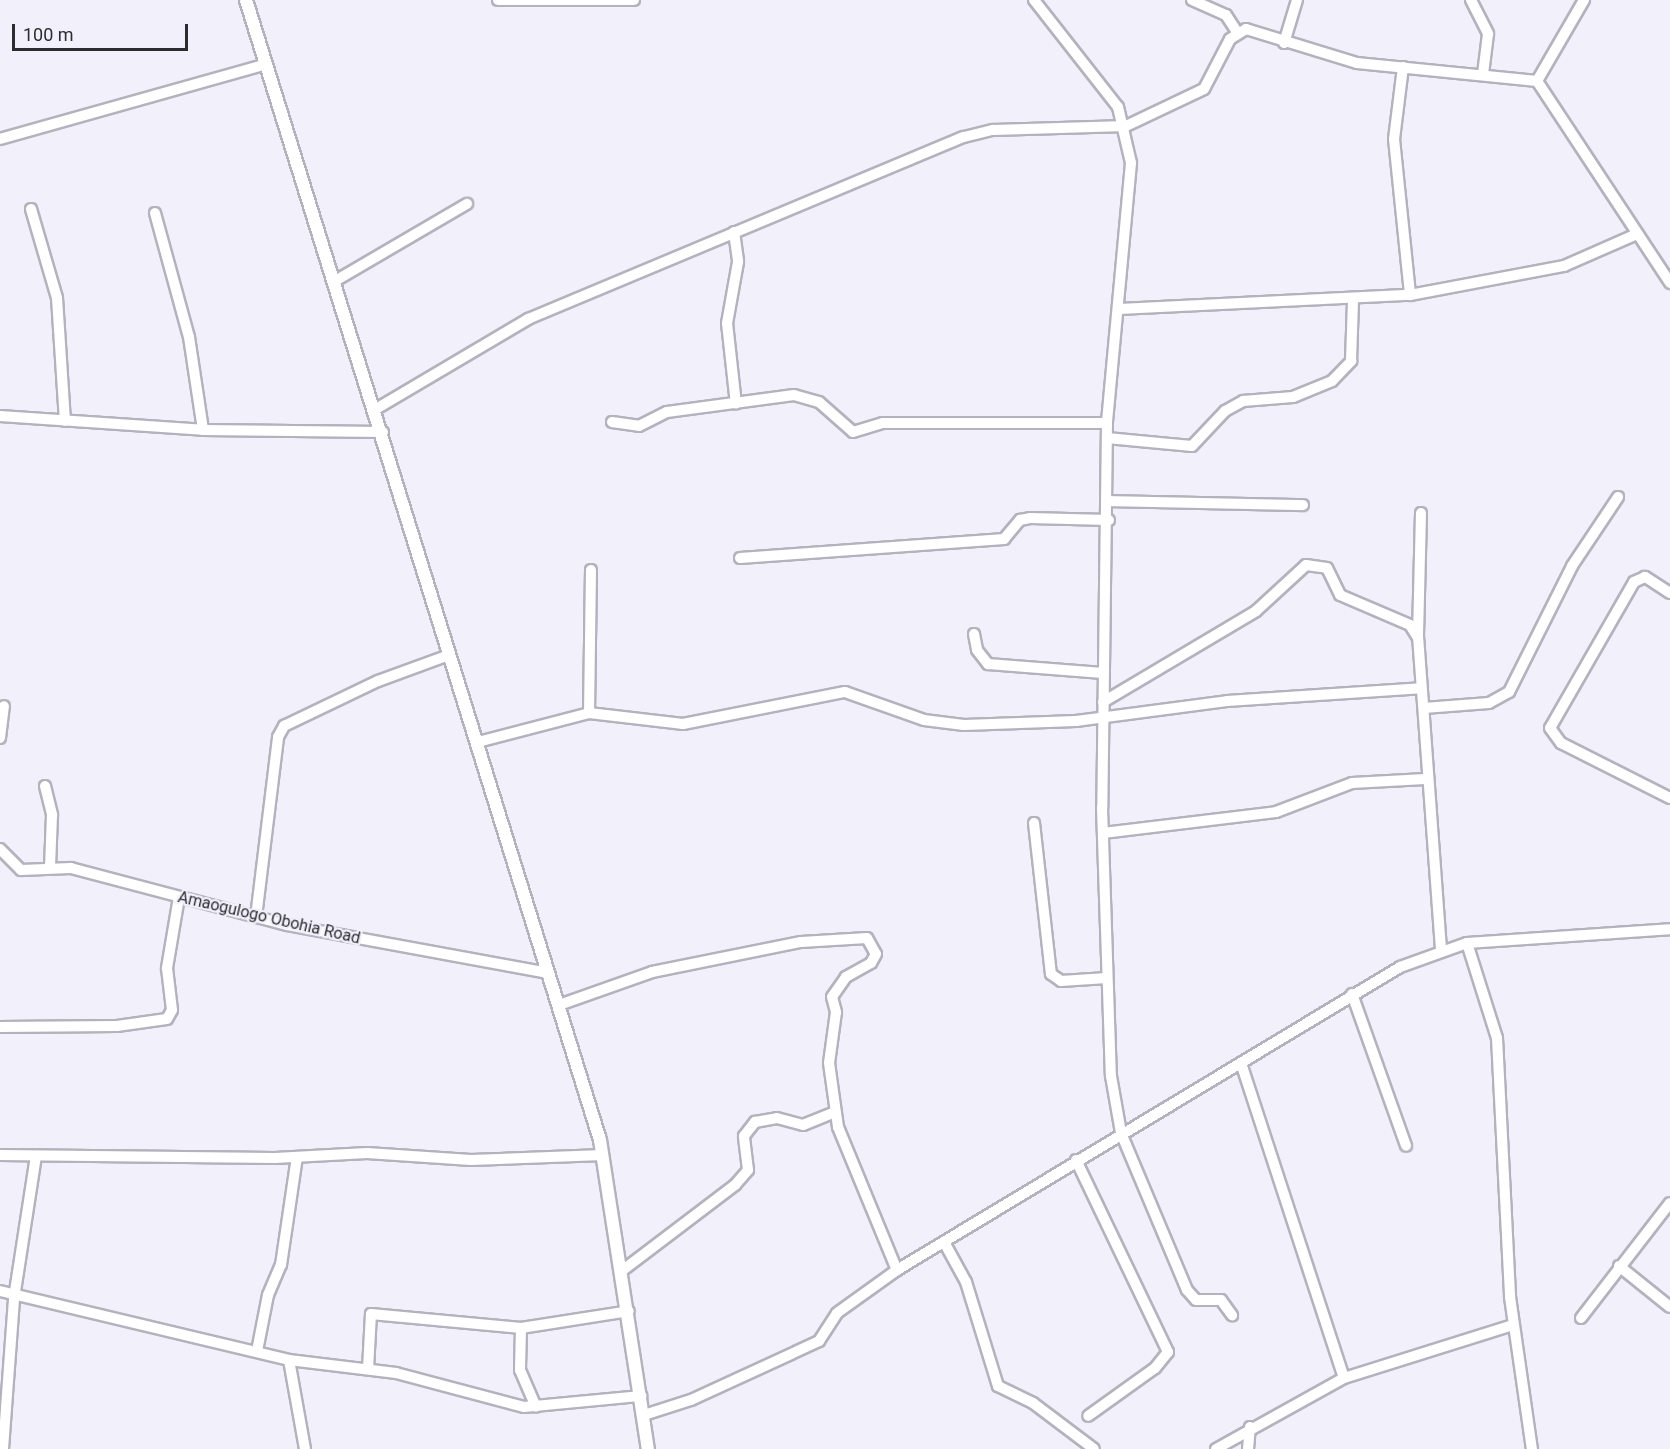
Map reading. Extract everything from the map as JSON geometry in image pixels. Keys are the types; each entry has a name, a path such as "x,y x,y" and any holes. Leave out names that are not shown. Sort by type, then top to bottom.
{"street":[{"path":"246,0 376,409 603,1155 623,1270 648,1449"},
{"path":"498,0 634,0"},
{"path":"1034,0 1104,86 1126,126 1130,196 1107,423 1110,501 1102,702 1103,833 1111,1076 1121,1133 1191,1297 1221,1300 1232,1315"},
{"path":"1192,0 1226,15 1237,32"},
{"path":"1284,43 1297,0"},
{"path":"1471,0 1488,34 1483,74"},
{"path":"1537,81 1584,0"},
{"path":"376,409 528,320 964,137 993,130 1126,126 1204,89 1237,32 1246,29 1334,58 1537,81 1670,283"},
{"path":"0,139 266,64"},
{"path":"1403,67 1394,139 1410,295"},
{"path":"335,281 467,204"},
{"path":"31,209 57,298 65,421"},
{"path":"155,213 189,337 203,430"},
{"path":"734,232 738,262 727,323 736,404"},
{"path":"1119,309 1353,300 1410,295 1564,266 1638,234"},
{"path":"1107,438 1192,446 1225,411 1243,401 1293,397 1332,381 1351,361 1353,300"},
{"path":"612,422 639,426 667,412 810,397 853,432 883,423 1107,423"},
{"path":"0,416 203,430 383,432"},
{"path":"1424,708 1489,703 1509,692 1572,566 1618,496"},
{"path":"1110,501 1303,505"},
{"path":"1421,513 1418,636 1424,708 1425,779 1441,949"},
{"path":"740,558 1004,539 1020,520 1030,518 1109,520"},
{"path":"1102,702 1256,611 1306,565 1327,568 1340,595 1410,625 1418,636"},
{"path":"589,713 591,570"},
{"path":"1670,593 1645,577 1634,582 1550,728 1561,742 1670,798"},
{"path":"974,634 988,664 1103,673"},
{"path":"256,917 278,737 284,726 378,681 449,655"},
{"path":"478,742 589,713 683,724 845,692 924,720 964,725 1102,718 1227,701 1421,688"},
{"path":"0,738 4,706"},
{"path":"1103,833 1276,812 1352,783 1425,779"},
{"path":"45,786 52,815 50,868"},
{"path":"1035,823 1051,974 1061,981 1107,978"},
{"name":"Amaogulogo Obohia Road","path":"0,849 21,870 50,868 93,873 256,917 548,973"},
{"path":"0,1027 117,1026 167,1019 172,1010 167,968 179,897"},
{"path":"644,1415 691,1400 819,1341 837,1314 897,1270 1352,994 1441,949 1467,943 1670,929"},
{"path":"559,1005 652,972 801,942 867,938 876,954 871,963 846,977 832,997 836,1012 829,1064 835,1112 858,1186 897,1270"},
{"path":"1467,943 1497,1038 1513,1325 1532,1449"},
{"path":"1352,994 1406,1146"},
{"path":"1241,1063 1344,1378"},
{"path":"623,1270 735,1185 748,1170 744,1136 755,1122 777,1118 803,1125 835,1112"},
{"path":"0,1155 297,1157 603,1155"},
{"path":"3,1449 14,1298 36,1156"},
{"path":"257,1351 268,1295 281,1265 297,1157"},
{"path":"1076,1160 1168,1352 1155,1368 1088,1416"},
{"path":"1581,1318 1670,1203"},
{"path":"944,1242 966,1282 998,1386 1034,1403 1094,1449"},
{"path":"1619,1266 1670,1307"},
{"path":"0,1292 14,1298 289,1360 368,1369 536,1407 641,1396"},
{"path":"368,1369 371,1314 521,1328 628,1311"},
{"path":"1216,1449 1250,1427 1344,1378 1513,1325"},
{"path":"521,1328 520,1370 536,1407"},
{"path":"289,1360 305,1449"},
{"path":"1248,1449 1250,1427"}]}
